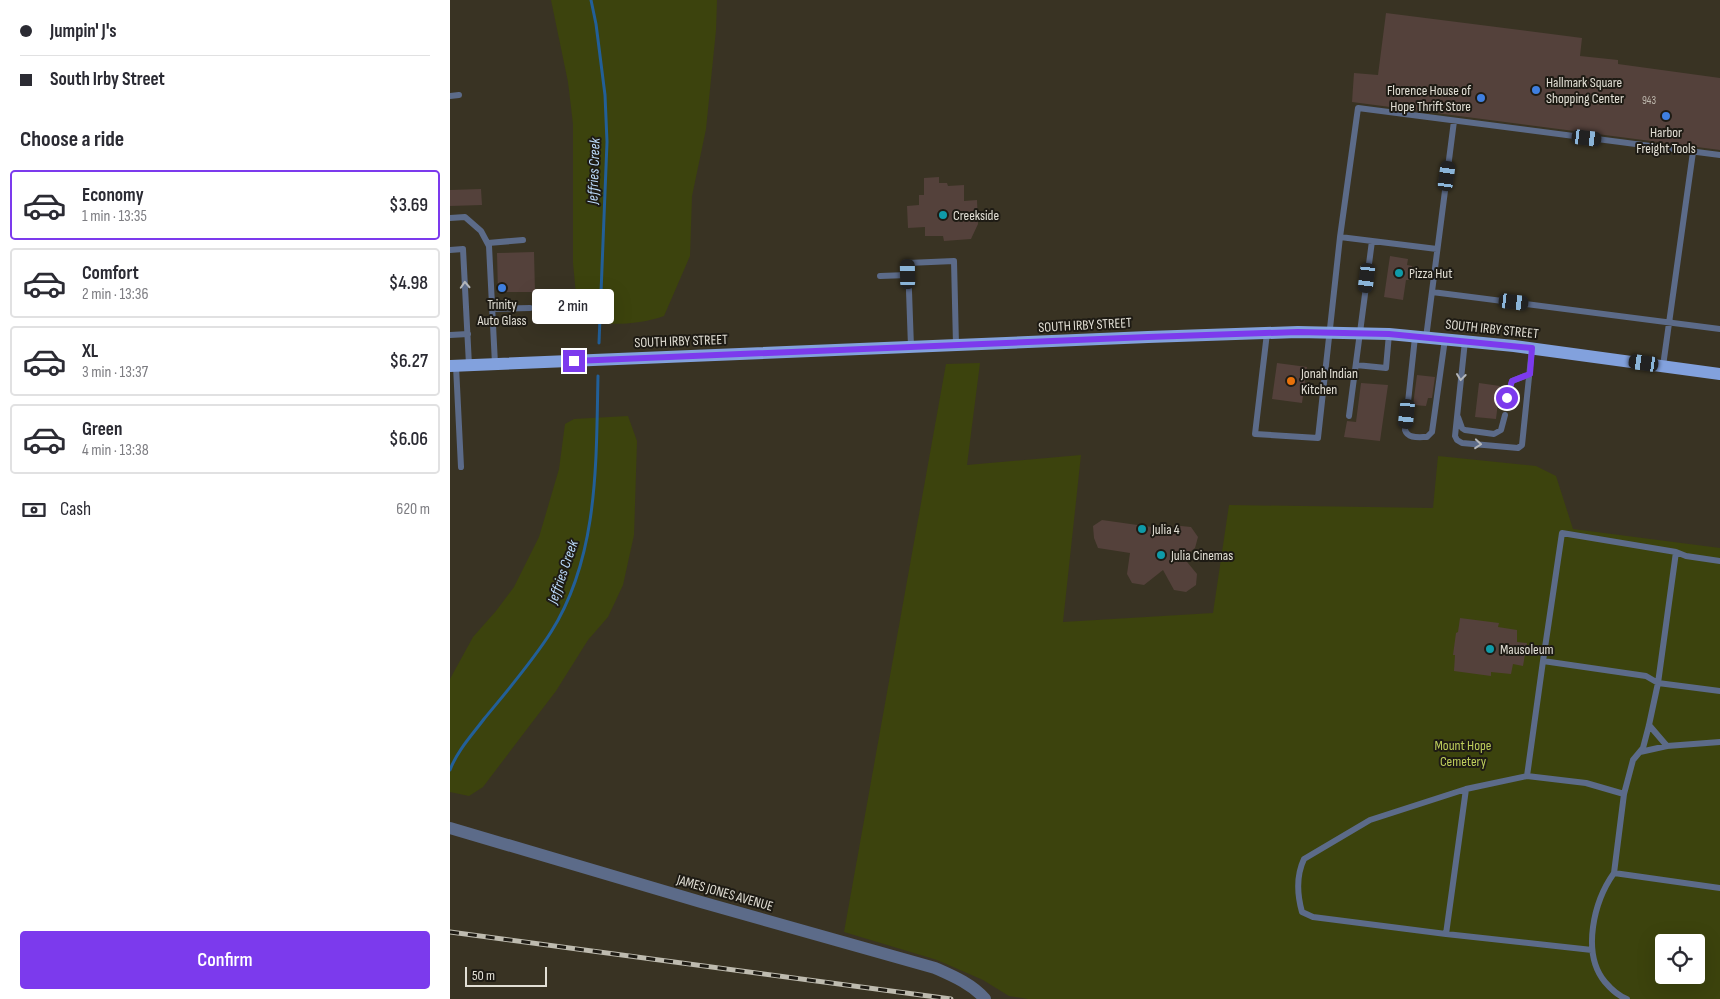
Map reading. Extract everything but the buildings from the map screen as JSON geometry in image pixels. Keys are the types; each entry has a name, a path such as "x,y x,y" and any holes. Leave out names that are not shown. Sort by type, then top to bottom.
{"main road":[{"name":"SOUTH IRBY STREET","path":"453,366 1267,333 1360,333 1389,334 1532,348 1720,374"}],"street":[{"name":"JAMES JONES AVENUE","path":"450,828 935,968 971,986 985,999"}],"lane":[{"path":"450,96 459,95"},
{"path":"1267,333 1255,434 1318,438 1340,237 1358,108 1720,156"},
{"path":"1445,339 1432,432 1427,437 1410,436 1406,434 1405,430 1420,337 1432,292 1454,121"},
{"path":"1663,366 1693,152"},
{"path":"450,218 465,217 481,232 489,246 495,364"},
{"path":"1340,237 1437,249"},
{"path":"488,243 523,240"},
{"path":"1349,416 1372,241"},
{"path":"450,250 463,249 469,365"},
{"path":"910,347 908,263 954,261 956,345"},
{"path":"880,276 908,274"},
{"path":"1432,292 1720,329"},
{"path":"492,309 530,308"},
{"path":"450,335 468,334"},
{"path":"1356,365 1386,368 1389,334"},
{"path":"1465,341 1455,436 1462,443 1518,448 1522,446 1532,348"},
{"path":"453,366 461,467"},
{"path":"1507,398 1512,381 1530,374"},
{"path":"450,412 458,411"},
{"path":"1457,413 1462,428 1465,430 1494,434 1501,430 1504,415"},
{"path":"1526,776 1562,533 1720,561"},
{"path":"1627,999 1612,990 1596,968 1592,950 1592,934 1608,881 1614,873 1626,782 1634,760 1646,741 1658,683 1676,552"},
{"path":"1543,660 1646,676 1658,683 1720,691"},
{"path":"1649,725 1667,746"},
{"path":"1640,752 1667,746 1720,742"},
{"path":"1592,950 1313,917 1302,912 1298,900 1300,868 1304,859 1370,820 1466,789 1526,776 1586,783 1624,794"},
{"path":"1446,934 1466,789"},
{"path":"1614,873 1720,888"}],"green space":[{"path":"551,0 717,0 716,30 706,129 692,196 690,256 664,316 625,324 584,322 577,305 573,263 573,124 568,82"},
{"name":"Mount Hope Cemetery","path":"980,363 967,465 1081,455 1063,622 1213,613 1229,505 1433,508 1438,456 1536,466 1556,476 1573,529 1720,548 1720,999 1028,999 1009,996 983,980 937,960 844,932 946,364"},
{"path":"628,416 637,441 634,535 623,585 608,617 588,640 556,691 483,787 469,796 450,792 450,679 473,637 514,587 539,537 559,469 565,424 574,419"}],"waterway":[{"name":"Jeffries Creek","path":"591,0 605,95 607,142 599,343"},
{"name":"Jeffries Creek","path":"450,770 465,743 544,643 567,603 578,572 592,508 597,442 598,376"}],"railway":[{"path":"450,932 951,999"}],"place":[{"name":"Hallmark Square Shopping Center","path":"1536,90"},
{"name":"Florence House of Hope Thrift Store","path":"1481,98"},
{"name":"Harbor Freight Tools","path":"1666,116"},
{"name":"Creekside","path":"943,215"},
{"name":"Pizza Hut","path":"1399,273"},
{"name":"Trinity Auto Glass","path":"502,288"},
{"name":"Jonah Indian Kitchen","path":"1291,381"},
{"name":"Julia 4","path":"1142,529"},
{"name":"Julia Cinemas","path":"1161,555"},
{"name":"Mausoleum","path":"1490,649"}],"route":[{"path":"574,361 1298,332 1389,334 1532,348 1530,374 1512,381 1507,398"}]}
